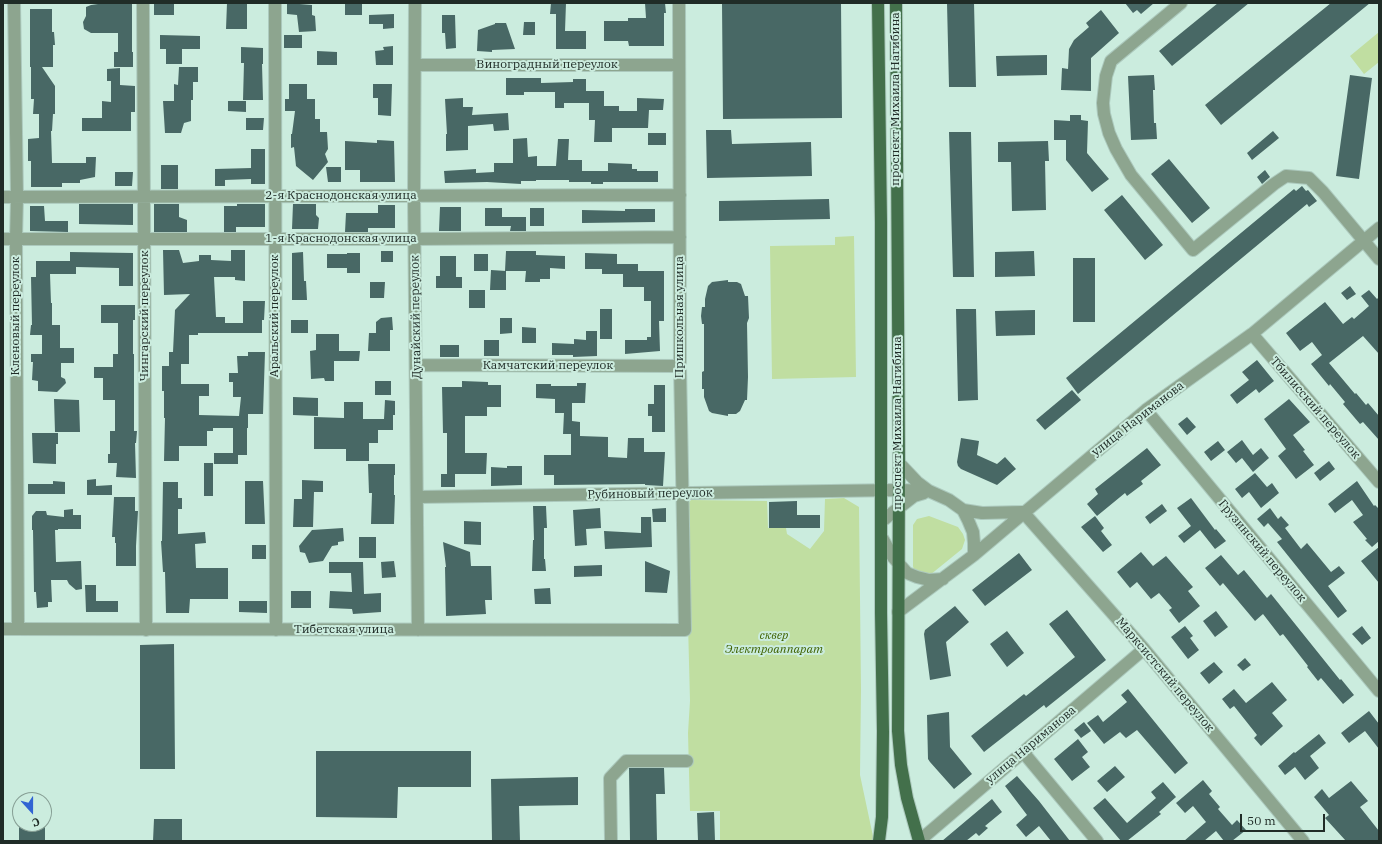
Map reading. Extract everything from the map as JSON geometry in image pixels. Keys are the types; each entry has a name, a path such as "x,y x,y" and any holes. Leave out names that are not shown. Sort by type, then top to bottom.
{"main road":[{"name":"проспект Михаила Нагибина","path":"878,3 882,222 883,732 882,817 879,841"},
{"name":"проспект Михаила Нагибина","path":"896,3 899,464 898,731 901,765 907,798 919,841"}],"street":[{"name":"Кленовый переулок","path":"14,3 17,197 18,629"},
{"name":"Чингарский переулок","path":"143,3 146,630"},
{"name":"Аральский переулок","path":"275,3 274,196 276,630"},
{"name":"Дунайский переулок","path":"415,3 414,196 418,630"},
{"name":"Пришкольная улица","path":"679,3 680,366 685,630"},
{"path":"1181,3 1111,61 1106,76 1103,103 1104,114 1109,133 1116,149 1131,175 1193,250 1274,184 1286,176 1309,178 1323,192 1379,259"},
{"name":"Виноградный переулок","path":"414,65 679,65"},
{"name":"2-я Краснодонская улица","path":"3,197 680,195"},
{"name":"улица Нариманова","path":"898,612 974,555 1023,512 1146,410 1252,334 1379,228"},
{"name":"1-я Краснодонская улица","path":"3,239 415,239 680,237"},
{"name":"Тбилисский переулок","path":"1252,334 1379,482"},
{"name":"Камчатский переулок","path":"416,365 680,366"},
{"name":"Грузинский переулок","path":"1146,410 1379,691"},
{"path":"899,464 917,482 929,491 949,500 963,510 982,513 1023,512"},
{"name":"Рубиновый переулок","path":"417,497 899,490 929,491"},
{"path":"882,521 914,496 929,491"},
{"path":"963,510 973,532 974,555"},
{"name":"Марксистский переулок","path":"1023,512 1144,649 1303,841"},
{"path":"882,538 893,557 907,573 929,580 943,579"},
{"name":"Тибетская улица","path":"3,629 685,630"},
{"name":"улица Нариманова","path":"919,841 1144,649"},
{"path":"1023,752 1097,841"},
{"path":"611,841 610,778 626,760 687,761"}],"green space":[{"path":"1379,32 1379,62 1364,74 1350,56"},
{"path":"854,236 856,377 772,379 770,246 835,245 835,237"},
{"name":"cквер Электроаппарат","path":"844,498 859,507 861,690 860,775 874,841 720,841 720,811 690,811 688,733 690,701 685,507 691,500 767,501 768,528 786,528 787,534 810,549 824,531 825,499"},
{"path":"929,516 958,527 965,540 962,549 930,575 914,571 913,566 913,525 917,519"}],"building":[{"path":"105,3 132,3 133,67 114,67 114,52 118,52 118,33 91,33 84,29 83,22 86,16 86,7"},
{"path":"227,3 247,3 247,29 226,29"},
{"path":"287,3 312,5 312,15 315,16 316,31 299,32 297,15 287,14"},
{"path":"345,3 362,3 362,15 345,15"},
{"path":"551,3 566,3 565,31 586,31 586,49 556,49 556,14 550,14"},
{"path":"645,3 665,3 666,13 664,13 664,46 629,46 628,41 604,41 604,21 628,21 628,18 646,18"},
{"path":"722,3 841,3 842,118 723,119"},
{"path":"947,3 974,3 976,87 949,87"},
{"path":"1125,3 1154,3 1141,14 1137,10 1133,13"},
{"path":"1218,3 1249,3 1172,66 1159,51"},
{"path":"1331,3 1370,3 1221,125 1205,105"},
{"path":"154,4 174,4 174,15 154,15"},
{"path":"30,9 52,9 52,32 54,32 55,45 53,45 53,67 42,67 55,86 55,114 53,114 51,131 52,163 86,163 86,157 96,157 95,177 80,180 80,183 62,183 62,187 31,187 31,161 28,161 28,139 39,138 39,114 33,114 34,99 31,99"},
{"path":"1101,10 1119,33 1091,58 1091,91 1061,90 1062,68 1068,69 1069,49 1074,40 1089,27 1086,23"},
{"path":"394,14 394,28 383,29 383,24 369,24 369,15"},
{"path":"442,15 455,15 456,48 446,49 445,33 442,33"},
{"path":"524,22 535,22 535,35 523,35"},
{"path":"495,23 506,23 515,49 492,50 492,52 477,51 478,30"},
{"path":"160,35 200,36 200,49 182,49 182,64 166,64 166,49 160,49"},
{"path":"284,35 302,35 302,48 284,48"},
{"path":"393,46 393,65 376,65 375,51 384,50 383,47"},
{"path":"241,47 263,48 263,100 243,100 244,63 241,63"},
{"path":"317,51 337,52 337,65 317,65"},
{"path":"1047,55 1047,75 997,76 996,56"},
{"path":"179,67 198,67 198,82 193,82 191,121 184,123 181,133 165,133 163,101 174,101 174,84 178,85"},
{"path":"120,68 120,85 135,86 135,112 131,112 131,131 82,131 82,118 102,118 102,101 111,102 111,81 107,81 107,69"},
{"path":"1154,75 1154,123 1156,123 1157,139 1131,140 1128,76"},
{"path":"1350,75 1372,78 1359,179 1336,176"},
{"path":"506,78 541,78 541,83 573,82 573,79 586,79 586,91 604,91 604,106 619,106 619,111 637,111 637,98 664,99 663,110 649,110 648,128 612,128 612,142 594,142 595,120 589,120 589,103 564,103 564,108 555,108 555,92 524,92 524,95 506,95"},
{"path":"289,84 307,84 307,99 315,99 315,119 320,119 320,132 327,132 328,149 325,154 328,162 313,180 296,166 294,147 291,148 291,134 295,111 285,111 285,99 289,99"},
{"path":"373,84 392,84 391,116 378,115 378,98 373,98"},
{"path":"463,98 463,107 473,107 472,115 508,113 509,130 494,131 493,124 468,126 468,150 446,151 447,134 445,99"},
{"path":"228,101 246,101 246,112 228,111"},
{"path":"1070,115 1081,115 1081,120 1088,121 1087,153 1109,179 1092,192 1066,160 1066,140 1054,140 1054,120 1070,121"},
{"path":"246,118 264,118 263,130 246,130"},
{"path":"706,130 731,130 732,144 811,142 812,176 707,178"},
{"path":"1273,131 1279,138 1252,160 1247,153"},
{"path":"949,132 971,132 974,277 953,277"},
{"path":"648,133 666,133 666,145 648,145"},
{"path":"527,138 528,157 537,156 537,166 556,166 558,139 569,139 568,160 582,160 582,171 608,171 608,163 632,164 632,169 637,169 637,171 658,171 658,182 603,182 603,184 591,184 591,182 569,182 569,180 536,180 521,181 521,184 487,182 445,183 444,171 476,169 476,173 494,172 494,163 513,163 513,139"},
{"path":"377,140 394,141 395,182 360,182 360,170 345,170 345,141 377,143"},
{"path":"1048,141 1049,161 1045,161 1046,210 1012,211 1011,162 998,162 998,142"},
{"path":"251,149 265,149 265,184 251,184 251,179 225,180 225,186 215,186 215,169 251,168"},
{"path":"1169,159 1210,208 1192,223 1151,174"},
{"path":"161,165 178,165 178,189 161,189"},
{"path":"326,167 341,167 341,182 328,182"},
{"path":"1265,170 1270,177 1262,184 1257,177"},
{"path":"115,172 133,172 132,186 115,186"},
{"path":"1302,186 1306,191 1308,190 1317,201 1309,207 1307,204 1078,394 1066,378 1294,189 1296,191"},
{"path":"1122,195 1163,245 1145,260 1104,210"},
{"path":"829,199 830,219 719,221 719,201"},
{"path":"79,204 133,204 133,225 79,224"},
{"path":"154,204 179,204 179,217 187,220 187,232 154,232"},
{"path":"237,204 265,204 265,227 236,227 236,232 224,232 224,206 237,206"},
{"path":"293,204 316,204 316,215 319,218 318,229 292,229"},
{"path":"378,205 395,205 395,228 368,228 368,232 345,232 346,213 378,213"},
{"path":"30,206 44,206 45,221 68,221 68,232 30,231"},
{"path":"440,207 461,207 461,231 439,231"},
{"path":"485,208 502,208 502,217 526,217 526,231 510,231 511,226 485,226"},
{"path":"530,208 544,208 544,226 530,226"},
{"path":"625,209 655,209 655,222 582,223 582,210 625,211"},
{"path":"163,250 179,250 183,263 199,261 199,255 211,255 211,260 231,261 231,250 245,250 245,281 235,280 235,277 214,277 216,317 225,317 225,323 243,323 243,301 265,301 264,320 262,320 262,333 198,333 198,335 189,335 189,364 181,364 181,384 209,384 209,396 199,396 199,415 239,416 241,397 233,397 233,382 229,382 229,373 238,373 237,356 248,356 248,352 265,352 263,414 248,414 247,455 238,455 238,464 214,464 214,453 233,453 233,428 213,428 213,431 207,431 207,446 179,446 179,461 164,461 165,418 164,391 162,391 162,366 169,366 169,352 173,352 175,310 190,294 164,295"},
{"path":"381,251 393,251 393,262 381,262"},
{"path":"506,251 536,251 536,255 565,256 565,269 550,268 550,279 540,279 540,282 525,282 526,271 505,271"},
{"path":"1034,251 1035,276 995,277 995,252"},
{"path":"70,252 133,253 133,286 119,286 119,268 76,267 76,274 50,274 52,325 60,325 60,348 74,348 74,363 61,363 61,377 65,379 66,383 57,392 38,391 38,381 32,380 33,362 31,362 31,354 42,354 42,335 30,335 32,325 31,277 36,277 36,261 70,261"},
{"path":"303,252 304,281 306,281 307,300 292,300 292,253"},
{"path":"360,253 360,273 347,273 347,268 327,268 327,254"},
{"path":"585,253 617,254 617,264 638,264 638,271 664,271 664,321 659,321 660,351 625,354 625,340 647,340 647,337 651,337 651,301 644,301 644,287 623,287 623,274 602,274 602,269 585,269"},
{"path":"474,254 488,254 488,271 474,271"},
{"path":"440,256 456,256 456,277 462,277 462,288 436,288 436,276 440,276"},
{"path":"1073,258 1095,258 1095,322 1073,322"},
{"path":"491,270 506,271 506,290 490,290"},
{"path":"728,280 728,282 737,282 741,284 745,296 748,296 749,318 747,323 747,400 745,400 740,411 736,414 728,414 728,416 709,411 704,397 704,389 702,389 702,372 704,371 704,324 702,324 701,316 702,307 705,307 708,286 712,282"},
{"path":"370,282 385,282 384,298 370,298"},
{"path":"1350,286 1356,294 1347,300 1341,293"},
{"path":"469,290 485,290 485,308 469,308"},
{"path":"1369,290 1377,299 1379,297 1379,354 1363,336 1329,363 1355,394 1356,393 1366,405 1368,403 1379,416 1379,440 1363,422 1360,424 1343,404 1345,402 1330,384 1329,386 1311,364 1322,355 1312,342 1300,351 1286,333 1325,302 1343,324 1352,317 1354,319 1369,306 1361,296"},
{"path":"101,305 135,305 135,320 133,320 133,354 134,431 137,431 135,443 136,478 116,477 117,463 108,463 108,454 110,454 110,431 115,431 115,400 103,400 103,378 94,378 94,367 113,367 113,354 118,354 118,323 101,323"},
{"path":"600,309 612,309 612,339 600,339"},
{"path":"956,309 976,309 978,400 958,401"},
{"path":"1035,310 1035,335 996,336 995,311"},
{"path":"392,317 393,330 390,330 390,351 368,351 369,333 376,333 376,322 381,318"},
{"path":"500,318 512,318 512,333 500,334"},
{"path":"291,320 308,320 308,333 291,333"},
{"path":"522,327 536,328 536,343 522,343"},
{"path":"586,331 597,331 597,356 573,357 573,355 552,355 552,343 574,344 574,339 586,340"},
{"path":"316,334 339,334 339,351 360,351 359,361 334,361 334,381 325,381 324,378 311,379 310,351 316,350"},
{"path":"484,340 499,340 499,356 484,356"},
{"path":"440,345 459,345 459,357 440,357"},
{"path":"1257,360 1274,381 1259,393 1256,389 1237,404 1230,395 1249,380 1242,372"},
{"path":"375,381 391,381 391,395 375,395"},
{"path":"462,381 488,382 488,385 501,385 501,407 487,407 487,416 465,416 465,453 487,453 486,474 455,474 455,487 441,487 441,474 447,474 447,433 443,433 442,387 462,387"},
{"path":"577,383 586,383 585,403 572,403 572,421 580,422 580,436 608,437 608,457 627,458 628,438 644,438 644,452 665,452 663,486 645,484 554,485 554,475 544,475 544,455 571,455 571,434 563,434 564,413 555,413 555,399 536,398 536,384 551,384 551,386 577,386"},
{"path":"654,385 665,385 665,432 652,432 652,416 648,416 648,404 654,404"},
{"path":"1072,390 1081,400 1045,430 1036,420"},
{"path":"293,397 318,398 318,416 293,415"},
{"path":"54,399 79,400 80,432 55,432"},
{"path":"1289,399 1310,422 1293,435 1305,450 1303,451 1314,465 1296,479 1278,456 1286,449 1264,419"},
{"path":"385,400 395,401 393,430 378,430 378,443 369,443 369,461 346,461 346,449 314,449 314,417 344,418 344,402 363,402 363,419 384,419"},
{"path":"1187,417 1196,427 1187,435 1178,424"},
{"path":"32,433 58,433 58,444 56,444 56,464 33,463"},
{"path":"961,438 979,441 977,455 997,464 1005,457 1016,469 997,485 961,469 957,462"},
{"path":"1242,440 1253,455 1261,448 1269,458 1253,472 1242,458 1236,463 1227,452"},
{"path":"1218,441 1225,450 1211,461 1204,452"},
{"path":"1147,448 1161,465 1141,481 1143,484 1127,496 1125,493 1097,516 1087,504 1098,494 1095,489"},
{"path":"1329,461 1335,469 1320,481 1314,473"},
{"path":"204,463 213,463 213,496 204,496"},
{"path":"368,464 395,464 394,524 371,524 372,493 369,493"},
{"path":"507,466 522,466 522,485 491,486 491,467 507,468"},
{"path":"1255,473 1267,487 1272,483 1279,493 1261,508 1249,492 1242,498 1235,489"},
{"path":"96,479 96,486 112,485 112,495 87,495 87,480"},
{"path":"302,480 323,481 323,492 314,492 313,527 293,527 294,499 302,499"},
{"path":"53,481 65,482 65,494 28,494 28,484 53,484"},
{"path":"245,481 263,481 265,524 245,524"},
{"path":"1357,481 1374,506 1375,505 1379,509 1379,541 1372,547 1365,540 1367,539 1353,522 1363,515 1352,500 1335,513 1328,504"},
{"path":"163,482 178,482 178,498 182,498 182,509 178,509 178,534 205,532 206,543 195,544 196,568 228,568 228,599 190,599 189,613 166,613 165,572 163,572 161,541"},
{"path":"114,497 135,497 135,511 138,511 136,566 116,566 116,543 115,537 112,537"},
{"path":"1191,498 1215,530 1216,529 1226,541 1215,549 1200,530 1184,543 1178,536 1191,526 1177,508"},
{"path":"797,501 797,515 820,515 820,528 769,528 769,502"},
{"path":"1162,504 1167,511 1150,524 1145,517"},
{"path":"533,506 546,506 547,528 544,528 544,559 546,571 532,571 534,540"},
{"path":"600,508 601,528 586,529 587,545 575,546 573,510"},
{"path":"666,508 666,522 653,522 652,509"},
{"path":"1270,508 1278,519 1281,516 1289,525 1285,528 1301,549 1307,543 1331,572 1339,566 1345,573 1328,586 1347,611 1338,618 1277,542 1282,539 1268,523 1264,527 1257,519"},
{"path":"73,509 73,515 81,515 81,529 55,530 56,562 81,561 82,589 76,590 67,580 51,580 52,602 48,602 48,607 37,608 36,592 34,592 32,516 36,511 46,511 47,515 64,517 64,510"},
{"path":"1095,516 1104,528 1101,531 1112,545 1103,552 1081,527"},
{"path":"641,517 651,517 652,547 605,549 604,531 641,533"},
{"path":"464,521 481,522 481,545 464,544"},
{"path":"343,528 344,541 338,542 338,545 332,546 323,561 309,563 305,553 300,552 299,546 312,530"},
{"path":"359,537 376,537 376,558 359,558"},
{"path":"443,542 470,552 471,566 491,566 492,600 485,600 486,614 446,616 446,567"},
{"path":"252,545 266,545 266,559 252,559"},
{"path":"1379,547 1379,583 1361,561"},
{"path":"1141,552 1153,566 1166,556 1193,587 1188,591 1200,606 1179,623 1169,610 1172,608 1159,593 1151,599 1137,582 1130,588 1117,572"},
{"path":"1019,553 1032,570 985,606 972,590"},
{"path":"1221,555 1238,575 1244,570 1267,598 1271,594 1340,680 1341,679 1354,695 1343,704 1321,678 1318,681 1283,634 1280,636 1263,614 1255,621 1223,583 1220,586 1205,568"},
{"path":"394,561 396,577 382,578 381,562"},
{"path":"645,561 670,571 667,593 645,592"},
{"path":"329,562 363,562 364,594 381,593 381,612 353,614 352,609 329,608 330,591 352,592 351,573 329,573"},
{"path":"602,565 602,576 574,577 574,566"},
{"path":"85,585 96,585 96,601 118,601 118,612 86,612"},
{"path":"550,588 551,604 535,604 534,589"},
{"path":"291,591 311,591 311,608 291,608"},
{"path":"239,601 267,601 267,613 239,612"},
{"path":"955,606 969,622 946,642 951,676 930,680 924,634 925,630"},
{"path":"1067,610 1106,660 1046,708 1044,705 984,752 971,736 1024,694 1026,696 1075,657 1049,624"},
{"path":"1216,611 1228,627 1215,637 1203,621"},
{"path":"1185,626 1193,636 1190,638 1199,650 1188,659 1171,637"},
{"path":"1362,626 1371,638 1362,645 1352,634"},
{"path":"1007,631 1024,653 1007,667 990,644"},
{"path":"174,644 175,769 140,769 140,645"},
{"path":"1245,658 1251,665 1243,671 1237,665"},
{"path":"1214,662 1223,672 1209,684 1200,673"},
{"path":"1272,682 1287,700 1272,713 1283,726 1261,746 1254,738 1257,735 1234,706 1230,709 1222,699 1234,689 1246,703"},
{"path":"1128,689 1188,763 1175,774 1137,730 1126,738 1120,732 1104,744 1087,723 1098,715 1103,722 1127,702 1121,695"},
{"path":"1369,711 1379,724 1379,749 1365,731 1349,743 1341,733"},
{"path":"949,712 950,747 972,774 954,789 928,759 927,715"},
{"path":"1084,722 1091,731 1081,738 1074,730"},
{"path":"1319,734 1326,743 1310,756 1319,768 1305,780 1295,767 1285,775 1278,766"},
{"path":"1078,739 1088,752 1082,757 1090,767 1072,781 1054,759"},
{"path":"316,751 471,751 471,787 398,787 397,818 316,817"},
{"path":"1115,766 1125,777 1107,792 1097,781"},
{"path":"629,768 664,768 665,794 656,794 657,841 630,841"},
{"path":"1017,776 1039,801 1070,841 1051,841 1039,826 1026,837 1016,825 1027,815 1005,786"},
{"path":"578,777 578,805 519,806 520,841 492,841 491,779"},
{"path":"1203,780 1212,791 1209,794 1220,807 1218,809 1232,825 1237,820 1246,830 1232,841 1224,841 1216,831 1204,841 1184,841 1206,822 1193,806 1185,813 1176,803"},
{"path":"1351,781 1368,801 1360,807 1379,831 1379,841 1346,841 1325,818 1329,815 1314,797 1322,789 1329,798"},
{"path":"1163,782 1176,797 1159,812 1161,814 1127,841 1121,841 1093,808 1105,798 1127,823 1156,798 1151,792"},
{"path":"992,799 1002,812 985,826 988,828 979,836 976,833 966,841 942,841"},
{"path":"714,812 715,841 698,841 697,813"},
{"path":"154,819 182,819 182,841 153,841"},
{"path":"19,832 45,832 45,841 19,841"}]}
